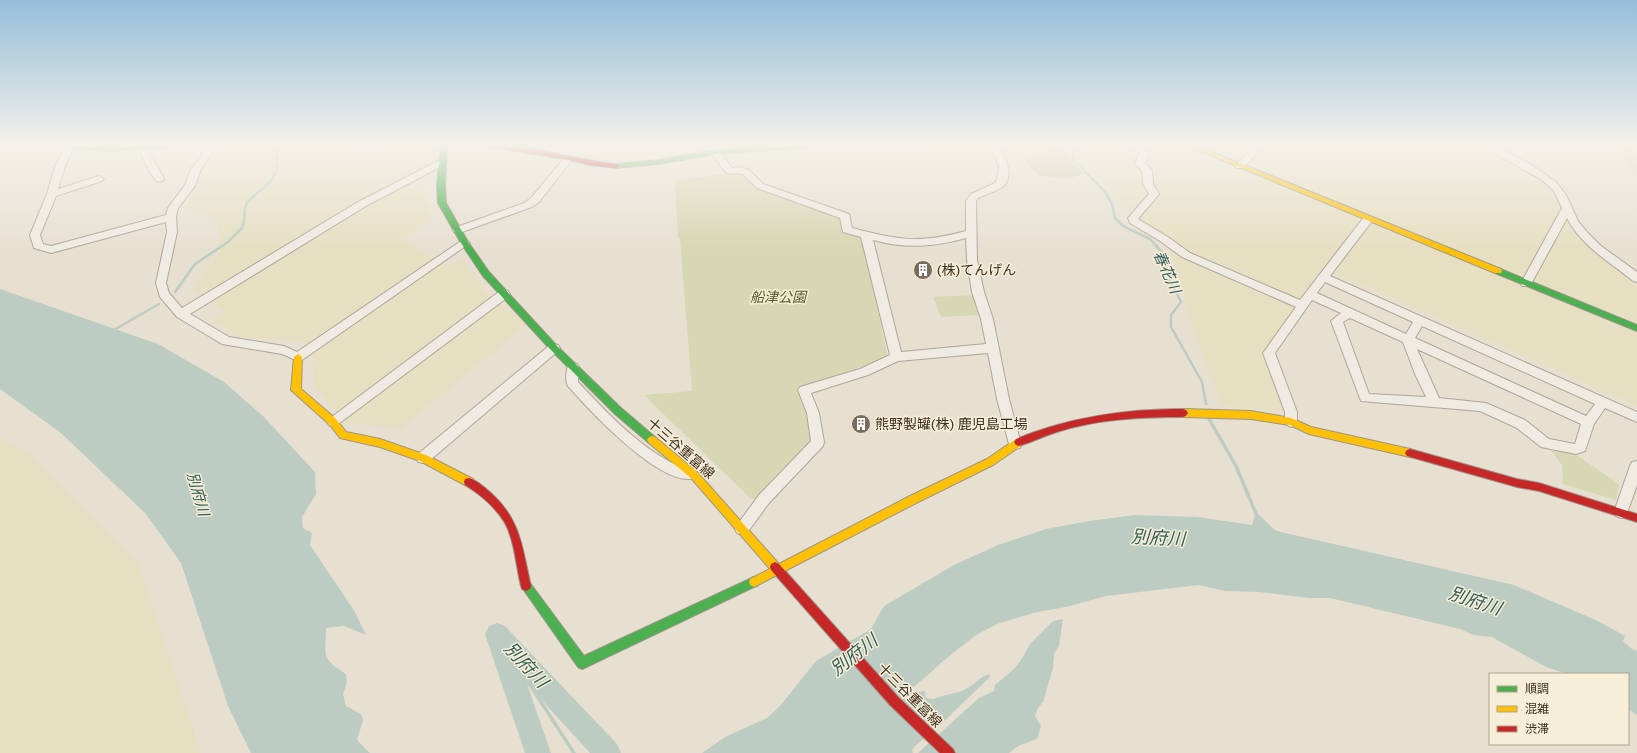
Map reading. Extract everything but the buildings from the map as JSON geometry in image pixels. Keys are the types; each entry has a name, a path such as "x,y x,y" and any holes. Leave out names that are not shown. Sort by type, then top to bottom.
{"street":[{"path":"57,180 35,235 38,246 50,250 171,217"},
{"path":"52,194 95,180"},
{"path":"192,180 190,186 173,208 171,217 172,232 161,283 164,294 181,314 226,341 284,350 298,357"},
{"path":"181,314 362,204 408,180"},
{"path":"441,180 442,204 465,243 486,274 573,367 572,383 590,403 633,444 671,469 695,476"},
{"path":"458,230 528,205 535,200 551,180"},
{"path":"754,180 760,186 845,216 847,230 889,241 919,244 938,242 971,233"},
{"path":"1002,180 999,186 974,196 971,201 972,260 978,292 987,319 1003,399 1015,444"},
{"path":"1148,180 1148,184 1154,194 1133,218 1134,221 1164,239 1186,255 1303,306"},
{"path":"1274,180 1637,328"},
{"path":"1548,180 1564,196 1576,226 1588,240 1637,278"},
{"path":"1526,283 1568,208"},
{"path":"1291,422 1291,412 1269,353 1323,277 1368,219"},
{"path":"866,235 896,357"},
{"path":"298,357 465,243"},
{"path":"1323,277 1637,417"},
{"path":"332,422 504,294"},
{"path":"1311,295 1588,422"},
{"path":"1349,313 1338,322 1365,398 1482,406 1521,424 1546,443 1576,449 1580,447 1588,422 1602,402"},
{"path":"1408,340 1420,320"},
{"path":"1408,340 1418,368 1435,403"},
{"path":"423,458 554,348"},
{"path":"742,529 764,498 818,442 813,413 804,390 857,373 890,361 896,357 993,348"},
{"path":"298,357 296,390 332,422 343,435 380,443 423,458 479,487 496,505 511,525 526,587 582,662 779,570 914,499 990,462 1015,444 1056,428 1086,421 1131,415 1171,413 1250,415 1291,422 1309,430 1410,453 1517,484 1539,487 1637,518"},
{"path":"1621,512 1637,466"},
{"name":"十三谷重富線","path":"695,476 779,570 831,632 894,701 949,753"}],"shaded area":[{"path":"200,180 431,180 426,199 432,218 403,239 447,267 462,258 484,291 527,324 401,429 343,422 314,385 313,360 307,342 240,337 211,320 224,310 193,290 220,252 218,220 186,209"},
{"path":"1102,180 1543,180 1556,194 1558,204 1598,254 1637,286 1637,406 1322,268 1264,351 1287,412 1222,406 1191,324 1173,252 1133,218"},
{"path":"0,437 31,456 138,563 201,753 0,753"}],"green space":[{"name":"船津公園","path":"751,180 758,188 841,217 844,232 862,237 888,358 800,388 810,414 812,440 757,501 750,498 644,395 692,391 680,239 678,238 675,181"},
{"path":"974,295 980,315 941,317 933,297"},
{"path":"1551,450 1572,452 1619,484 1616,500 1563,484 1562,465"}],"water":[{"path":"0,289 158,344 224,382 264,417 315,472 316,494 302,517 303,528 312,533 310,545 355,612 366,635 344,626 326,628 325,651 328,660 346,674 347,682 343,694 346,706 361,714 363,720 357,740 370,753 251,753 228,706 181,563 146,514 61,433 0,389"},
{"path":"1256,512 1275,530 1281,532 1514,585 1598,621 1625,636 1623,641 1632,649 1637,651 1637,715 1629,710 1629,673 1564,673 1546,667 1492,637 1473,635 1460,629 1330,598 1309,598 1259,592 1225,591 1199,585 1106,596 1066,607 1037,612 997,624 976,635 912,688 913,691 925,691 926,698 934,699 964,690 986,675 989,674 990,677 941,724 915,746 912,750 913,753 702,753 725,737 767,718 780,706 816,661 871,629 884,606 954,565 998,545 1046,529 1089,521 1135,515 1197,517 1252,525"},
{"path":"1063,619 1059,645 1054,654 1053,668 1043,702 1038,708 1035,716 1041,726 1037,739 1018,746 1009,753 918,753 979,698 994,691 995,685 1014,669 1030,644 1053,621"}],"waterway":[{"path":"175,292 195,264 228,242 242,228 247,202 271,180"},
{"name":"春花川","path":"1094,180 1106,193 1112,204 1115,218 1123,226 1150,239 1162,252 1163,267 1181,302 1171,315 1171,327 1202,382 1206,404"},
{"path":"112,331 159,304"},
{"name":"春花川","path":"1209,419 1236,466 1257,516"},
{"path":"497,634 574,753"},
{"name":"別府川","path":"497,634 608,753"},
{"name":"別府川","path":"500,641 538,753"}],"traffic: fast":[{"path":"441,180 442,203 465,243 486,274 554,348 618,411 652,440"},
{"path":"1498,271 1637,328"},
{"path":"526,586 582,663 754,582"}],"traffic: slow":[{"path":"1276,180 1498,271"},
{"path":"298,357 296,390 333,422 343,435 380,443 423,458 469,482"},
{"path":"1183,413 1251,415 1291,422 1309,430 1410,453"},
{"path":"652,440 695,476 775,567"},
{"path":"754,582 914,499 990,462 1019,442"}],"traffic: jam":[{"path":"1019,442 1038,434 1078,422 1099,418 1141,414 1183,413"},
{"path":"1410,453 1517,483 1539,487 1637,518"},
{"path":"469,482 493,501 508,520 516,540 526,586"},
{"path":"775,567 894,701 949,753"}],"place":[{"name":"(株)てんげん","path":"923,270"},
{"name":"熊野製罐(株) 鹿児島工場","path":"861,424"}]}
